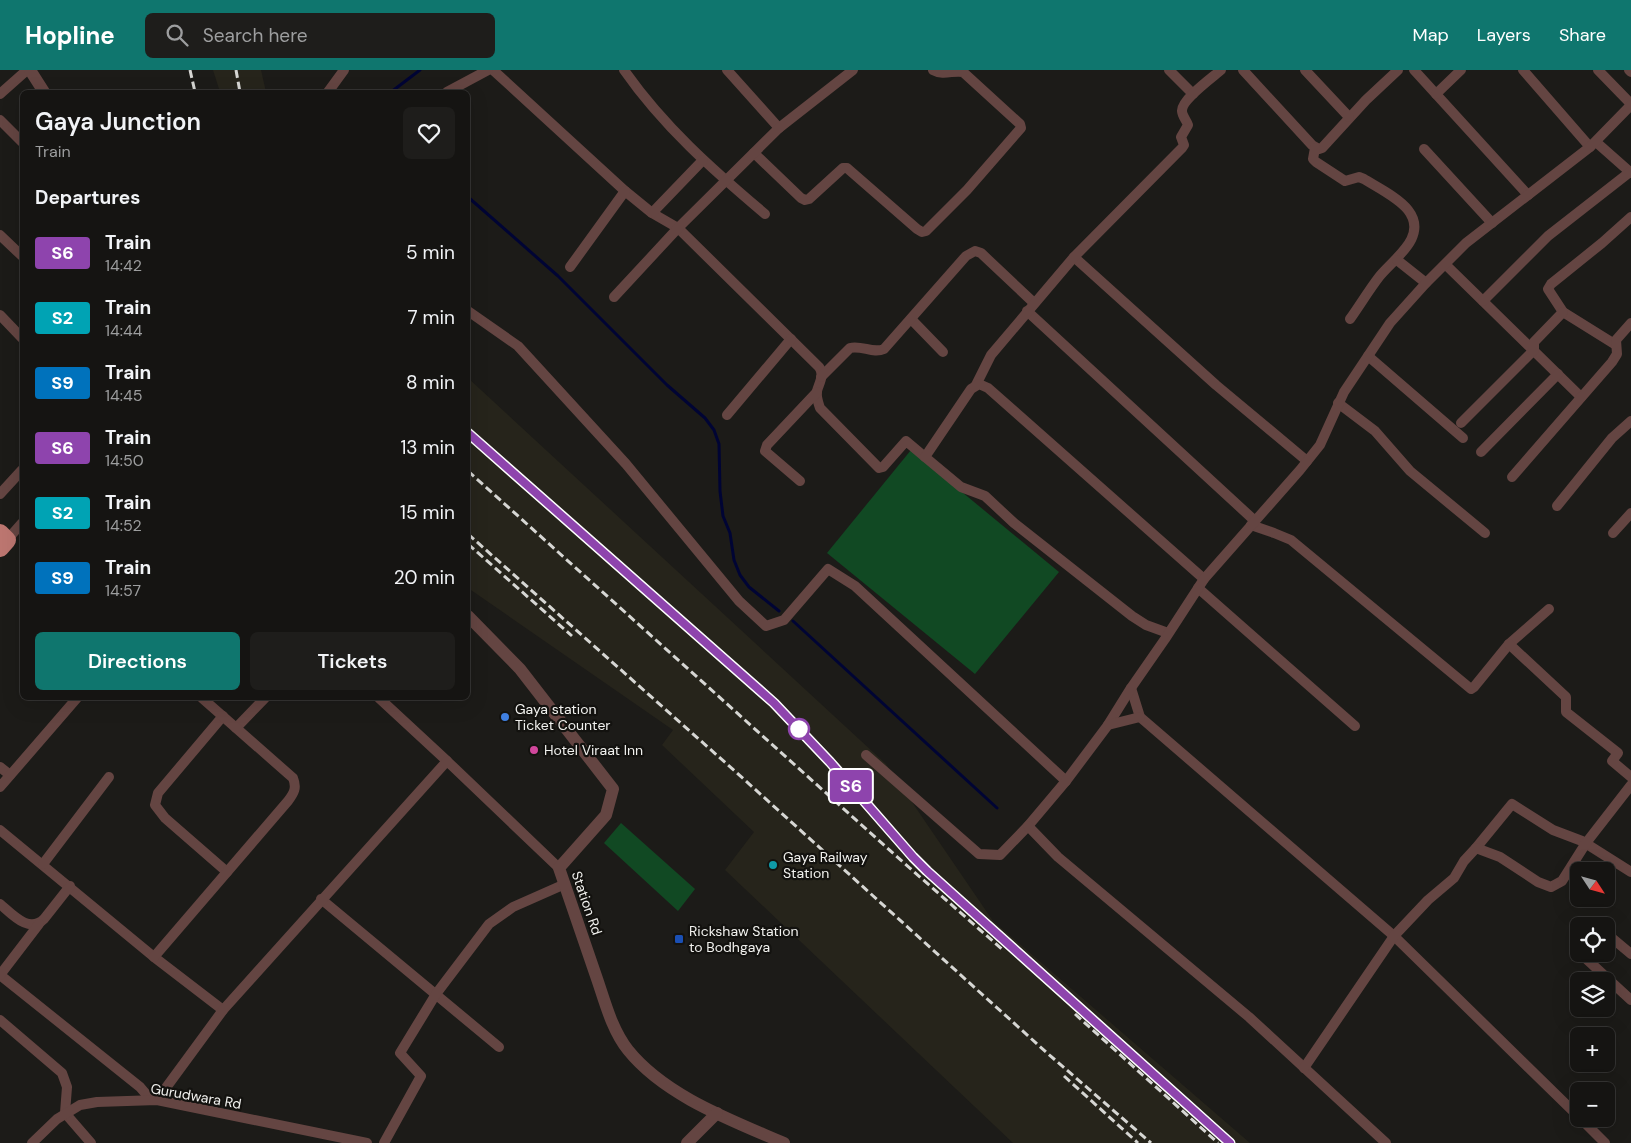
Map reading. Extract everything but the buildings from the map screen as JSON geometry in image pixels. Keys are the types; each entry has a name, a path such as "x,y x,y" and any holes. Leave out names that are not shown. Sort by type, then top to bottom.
{"street":[{"path":"0,94 28,70 43,90"},
{"path":"329,90 344,70"},
{"path":"450,90 488,70"},
{"path":"493,70 625,191 652,213 678,228 819,367 822,377"},
{"path":"624,70 654,109 703,160 765,214"},
{"path":"727,70 779,128"},
{"path":"614,297 678,228 779,128 854,70"},
{"path":"754,153 805,200 843,168 847,168 917,229 922,232 926,231 967,190 1020,132 1022,127 963,72 956,70 943,73 933,70"},
{"path":"1169,70 1193,94"},
{"path":"925,457 971,389 976,385 991,355 1030,307 1074,257 1182,148 1184,144 1181,137 1188,125 1182,110 1185,103 1221,70"},
{"path":"1244,70 1315,148 1319,150 1398,70"},
{"path":"1305,70 1350,117"},
{"path":"1414,70 1528,196"},
{"path":"1436,94 1462,70"},
{"path":"866,755 979,854 1000,855 1028,826 1066,781 1108,725 1204,579 1320,445 1344,392 1390,323 1466,243 1593,144 1631,104 1598,70"},
{"path":"1483,301 1548,236 1630,173 1593,144 1526,71"},
{"path":"0,120 20,140"},
{"path":"1315,148 1314,160 1336,176 1347,181 1362,177 1400,202 1408,210 1414,224 1413,234 1405,251 1379,278 1350,318"},
{"path":"1424,149 1492,223"},
{"path":"652,213 703,160"},
{"path":"570,267 625,191"},
{"path":"1616,345 1563,312 1548,288 1602,244 1631,217"},
{"path":"0,235 20,254"},
{"path":"1168,633 1146,625 1132,616 1014,523 985,496 960,487 906,441 883,467 879,468 820,408 817,392 822,377 850,348 856,346 878,352 884,349 966,256 975,251 981,253 1030,307 1253,523 1291,540 1469,688 1474,688 1509,644 1549,609"},
{"path":"1074,257 1216,385 1308,460"},
{"path":"1397,260 1426,283"},
{"path":"1446,264 1581,397"},
{"path":"470,312 518,346 626,464 739,601 766,626 784,620 828,569 855,586 1066,781"},
{"path":"1461,423 1534,350 1534,342 1563,312"},
{"path":"0,315 20,336"},
{"path":"911,319 943,352"},
{"path":"1512,477 1616,356 1618,351 1616,345 1617,338 1631,323"},
{"path":"726,415 791,339"},
{"path":"1368,356 1463,438"},
{"path":"1481,452 1558,374"},
{"path":"976,385 983,385 988,388 1204,579"},
{"path":"800,481 766,451 767,445 817,392"},
{"path":"1338,403 1375,431 1410,471 1485,533"},
{"path":"1557,506 1612,438 1631,421"},
{"path":"0,494 20,472"},
{"path":"1613,533 1631,513"},
{"path":"2,540 20,525"},
{"path":"1198,588 1355,726"},
{"name":"Station Rd","path":"470,618 520,669 612,789 606,816 559,868 604,1000 615,1028 626,1048 665,1084 717,1113 784,1143"},
{"path":"1509,644 1566,698 1566,712 1618,754 1612,761 1631,777"},
{"path":"1131,688 1140,717 1394,936 1570,1108"},
{"path":"0,787 75,700"},
{"path":"154,957 288,801 294,793 296,785 293,778 204,700"},
{"path":"236,728 263,700"},
{"path":"381,700 559,868"},
{"path":"223,716 158,793 155,806 165,818 227,872"},
{"path":"1108,725 1140,717"},
{"path":"70,886 0,975 154,1100 223,1010 447,761"},
{"path":"0,767 10,775"},
{"path":"43,864 109,777"},
{"path":"1476,848 1500,857 1538,882 1551,887 1562,881 1586,843 1631,785"},
{"path":"1304,1068 1394,936 1428,900 1454,878 1464,861 1512,804 1553,830 1586,843 1631,872"},
{"path":"1028,826 1058,857 1249,1018 1386,1143"},
{"path":"0,830 154,957 223,1010"},
{"path":"384,1143 421,1076 400,1054 436,994 489,924 512,907 565,884"},
{"path":"321,900 499,1047"},
{"path":"0,904 30,926 39,924"},
{"path":"1615,941 1631,954"},
{"path":"1589,962 1631,1000"},
{"path":"0,1020 62,1073 67,1087 65,1113 91,1143"},
{"name":"Gurudwara Rd","path":"32,1143 65,1113 80,1105 97,1102 154,1100 367,1143"},
{"path":"686,1143 717,1113"},
{"path":"1589,1127 1605,1143"}],"shaded area":[{"path":"213,70 261,70 266,90 219,90"},
{"path":"470,380 886,764 993,921 1250,1143 1013,1143 725,870 754,832 662,745 673,730 470,589"}],"green space":[{"path":"911,450 1059,572 975,674 827,553"},
{"path":"621,823 695,889 678,911 604,843"}],"waterway":[{"path":"394,90 420,70"},
{"path":"470,199 558,276 667,385 705,418 714,430 719,444 720,491 723,516 730,533 734,560 740,575 749,587 779,611"},
{"path":"793,621 997,808"}],"railway":[{"path":"190,70 195,90"},
{"path":"236,70 240,90"},
{"path":"470,435 774,703 830,762 927,871 1230,1143"},
{"path":"470,473 1004,951"},
{"path":"470,536 737,773 1046,1052 1151,1143"},
{"path":"470,546 572,636"},
{"path":"1075,1014 1218,1143"},
{"path":"1064,1076 1138,1143"}],"train":[{"name":"S6","path":"470,435 774,703 830,762 927,871 1230,1143"}],"place":[{"name":"Gaya station Ticket Counter","path":"505,717"},
{"name":"Hotel Viraat Inn","path":"534,750"},
{"name":"Gaya Railway Station","path":"773,865"},
{"name":"Rickshaw Station to Bodhgaya","path":"679,939"}]}
